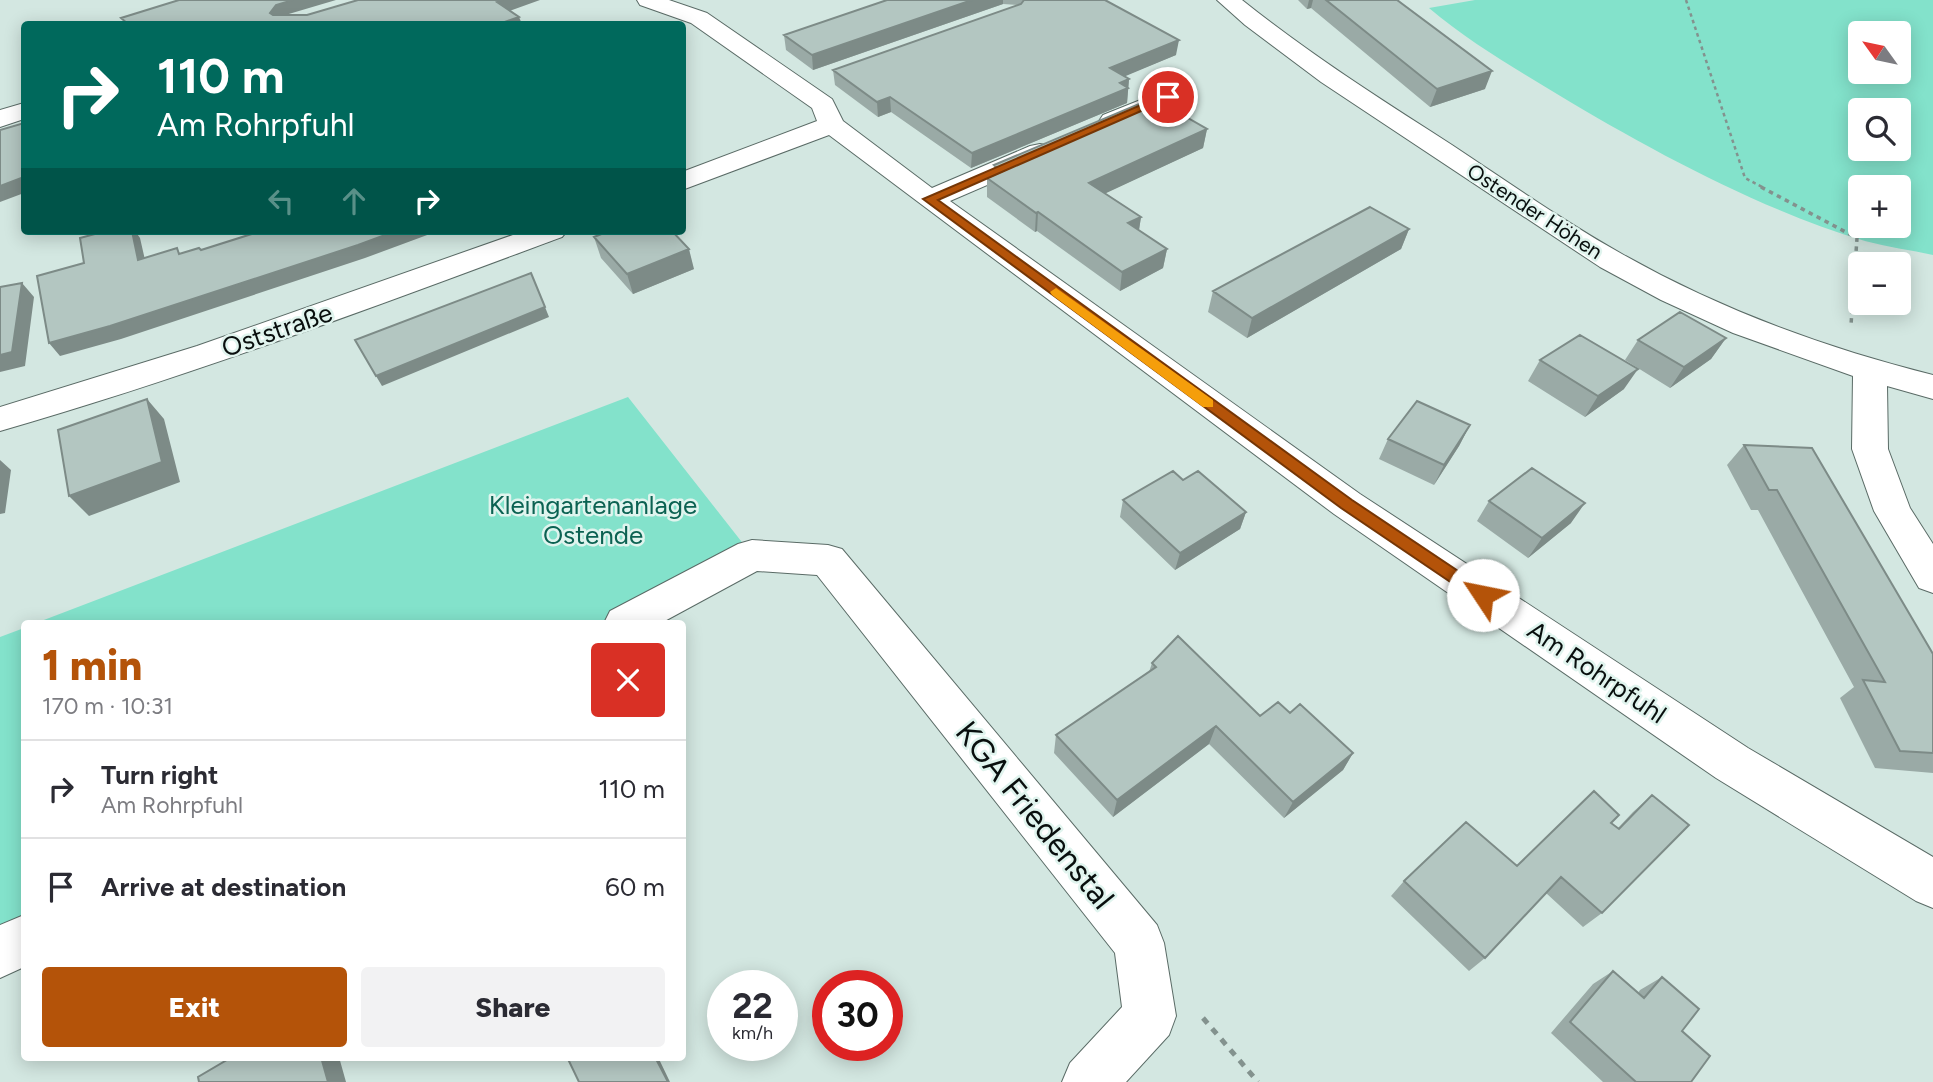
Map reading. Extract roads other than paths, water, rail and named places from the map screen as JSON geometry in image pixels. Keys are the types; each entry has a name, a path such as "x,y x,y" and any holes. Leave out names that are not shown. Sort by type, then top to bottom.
{"street":[{"name":"Am Rohrpfuhl","path":"648,0 699,18 823,104 832,125 929,199 1347,504 1732,762 1933,884"},
{"name":"Ostender Höhen","path":"1228,0 1311,64 1576,239 1636,275 1725,318 1870,372 1933,387"},
{"path":"798,87 824,78"},
{"path":"1092,130 1168,97"},
{"path":"0,119 21,112"},
{"path":"686,180 832,125"},
{"path":"929,199 1067,140"},
{"name":"Oststraße","path":"0,419 90,393 299,323 541,235"},
{"path":"1870,372 1870,449 1893,511 1933,578"},
{"name":"KGA Friedenstal","path":"630,620 752,555 828,560 1139,943 1150,1016 1089,1082"},
{"path":"0,953 21,942"}],"park label":[{"name":"Kleingartenanlage Ostende","path":"593,520"}]}
